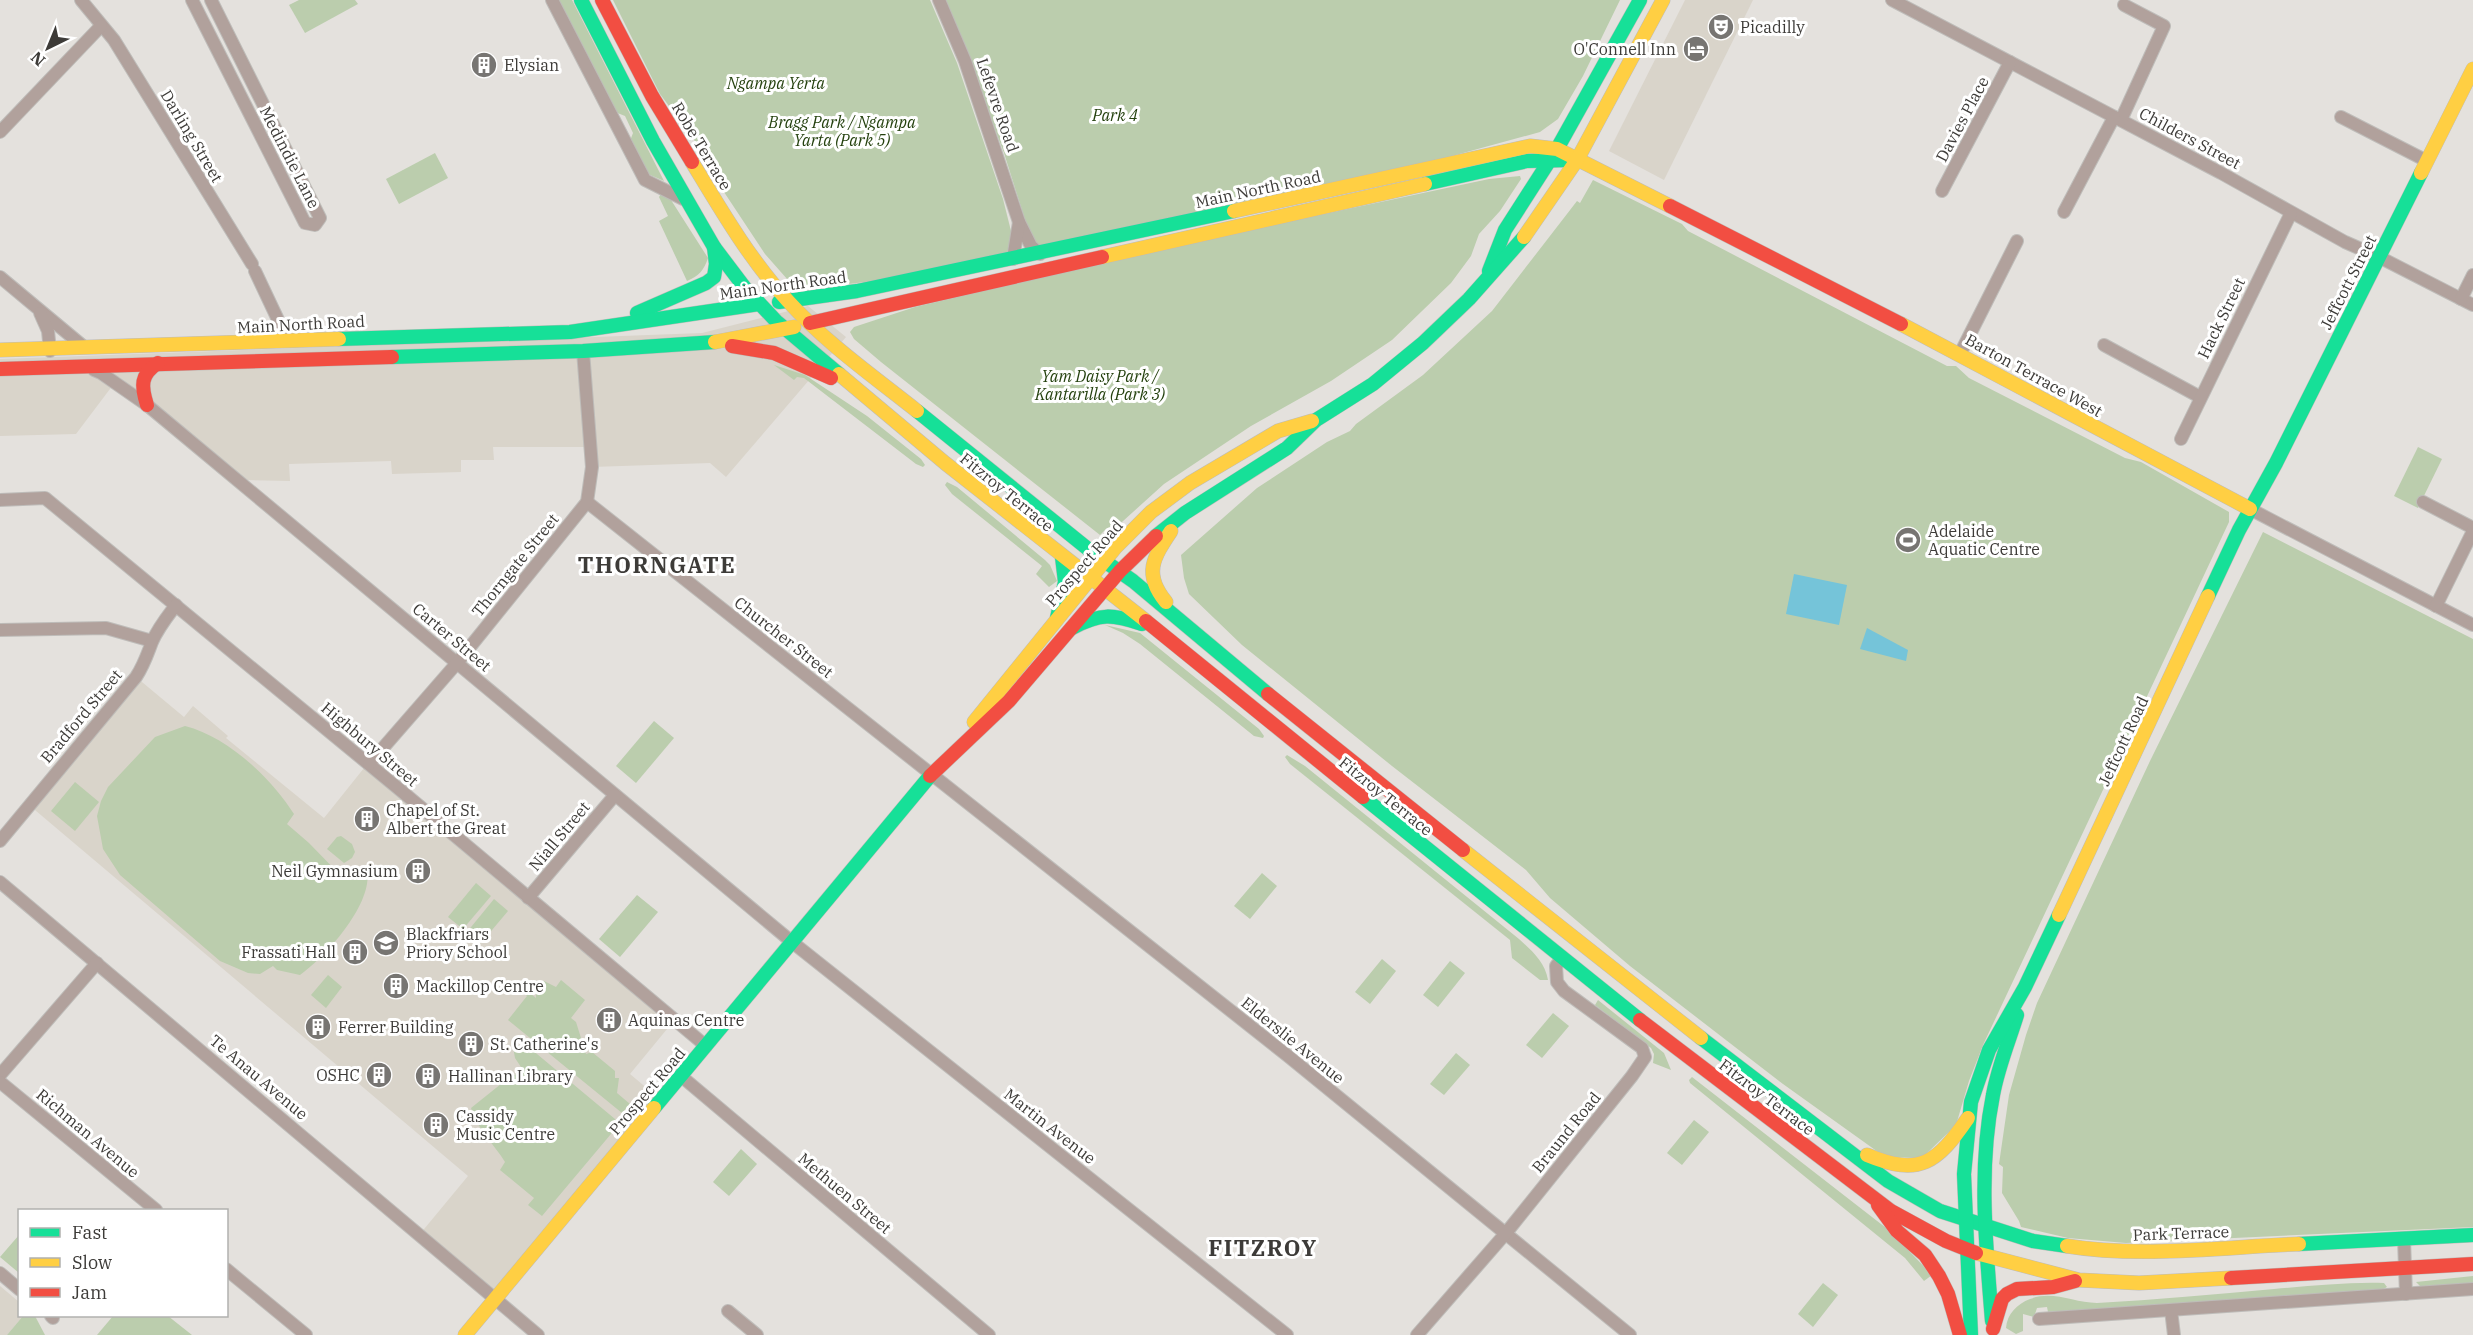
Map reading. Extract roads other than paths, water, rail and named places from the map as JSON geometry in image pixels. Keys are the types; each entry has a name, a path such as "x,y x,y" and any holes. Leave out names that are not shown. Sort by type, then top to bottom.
{"main road":[{"path":"581,0 653,141 714,247 759,304 786,330"},
{"name":"Robe Terrace","path":"602,0 652,96 715,200 758,265 788,301"},
{"name":"Prospect Road","path":"1486,278 1505,230 1553,155 1640,0"},
{"name":"Prospect Road","path":"465,1335 933,773 1009,701 1120,571 1162,530 1287,448 1316,420 1366,388 1405,358 1453,316 1521,242 1577,160 1663,0"},
{"name":"Jeffcott Street","path":"2250,509 2276,463 2473,69"},
{"name":"Main North Road","path":"0,350 591,330 866,289 1040,254 1530,146 1553,155"},
{"path":"1553,155 1577,160"},
{"name":"Main North Road","path":"0,369 583,351 707,344 786,330 1553,155"},
{"name":"Barton Terrace West","path":"1577,160 1960,354 2250,509"},
{"path":"591,330 647,310 706,283 714,277 716,264 714,247"},
{"name":"Fitzroy Terrace","path":"788,301 810,323 959,446 1120,571 1282,706 1622,977 1888,1181 1940,1211 1964,1220"},
{"name":"Fitzroy Terrace","path":"786,330 945,463 1155,628 1690,1060 1872,1197 1925,1230 1967,1250 1987,1256"},
{"path":"288,341 291,359"},
{"path":"707,344 747,347 774,353 862,392"},
{"path":"147,405 141,388 142,379 148,369 158,363"},
{"name":"Prospect Road","path":"948,757 999,688 1105,561 1151,513 1190,483 1278,431 1316,420"},
{"path":"945,463 959,446"},
{"name":"Jeffcott Road","path":"1993,1332 1984,1226 1985,1153 1992,1098 2025,987 2250,509"},
{"path":"1173,615 1153,584 1151,571 1162,545 1185,513"},
{"path":"1057,620 1065,582 1062,557"},
{"path":"1072,628 1095,615 1104,615 1118,616 1155,628"},
{"path":"1282,706 1286,736"},
{"path":"1379,782 1375,788 1375,795 1444,851 1467,882"},
{"path":"1510,887 1527,916 1560,943 1562,958"},
{"path":"1622,977 1648,1011 1689,1044 1692,1052 1690,1060"},
{"name":"Jeffcott Road","path":"1971,1335 1964,1220 1964,1155 1968,1118 1976,1084 1990,1050 2007,1013 2025,987"},
{"path":"1837,1144 1894,1165 1909,1167 1930,1160 1947,1148 1968,1118"},
{"path":"1872,1197 1897,1231 1925,1255 1940,1276 1960,1335"},
{"name":"Park Terrace","path":"1964,1220 2055,1245 2123,1252 2473,1235"},
{"path":"1987,1256 2079,1280 2139,1283 2473,1264"},
{"path":"1993,1332 2002,1299 2007,1294 2017,1289 2053,1287 2079,1280"}],"street":[{"name":"Darling Street","path":"81,0 114,40 253,268 288,341"},
{"name":"Medindie Lane","path":"192,0 305,223 315,225 320,218 211,0"},
{"path":"552,0 645,180 687,201"},
{"name":"Lefevre Road","path":"939,0 965,61 1019,222 1032,246 1040,254"},
{"name":"Childers Street","path":"1892,0 2345,242 2473,305"},
{"path":"2064,212 2117,119 2164,26 2124,4"},
{"path":"0,132 101,26"},
{"name":"Davies Place","path":"1942,190 2010,62"},
{"path":"2341,117 2427,161"},
{"name":"Hack Street","path":"2181,439 2291,213"},
{"name":"Lefevre Road","path":"1012,259 1019,222"},
{"path":"1960,354 2017,241"},
{"path":"2461,299 2473,275"},
{"path":"0,277 85,348"},
{"path":"36,307 48,331 51,367"},
{"path":"2104,345 2200,397"},
{"path":"583,351 592,467 587,502"},
{"name":"Carter Street","path":"84,366 101,373 147,405 792,942"},
{"name":"Highbury Street","path":"0,500 45,498 369,764 706,1046"},
{"name":"Thorngate Street","path":"369,764 457,663 587,502"},
{"name":"Churcher Street","path":"587,502 919,765 933,773"},
{"path":"2423,502 2473,530 2436,606"},
{"name":"Barton Terrace West","path":"2250,509 2473,625"},
{"name":"Bradford Street","path":"0,841 146,663 153,641 176,605"},
{"path":"0,630 106,628 153,641"},
{"name":"Elderslie Avenue","path":"933,773 1630,1335"},
{"name":"Niall Street","path":"528,898 615,795"},
{"name":"Te Anau Avenue","path":"0,882 538,1335"},
{"name":"Martin Avenue","path":"792,942 1287,1335"},
{"name":"Braund Road","path":"1417,1335 1506,1233 1645,1057 1642,1048 1564,991 1555,976 1556,966 1562,958"},
{"path":"0,1075 98,963"},
{"name":"Methuen Street","path":"681,1076 989,1335"},
{"name":"Richman Avenue","path":"0,1082 155,1209"},
{"path":"2404,1240 2406,1294"},
{"path":"228,1271 306,1335"},
{"path":"0,1273 18,1288"},
{"path":"2039,1318 2473,1289"},
{"path":"2171,1310 2174,1335"},
{"path":"728,1311 757,1335"},
{"path":"968,1335 976,1325"}],"water":[{"path":"1794,574 1847,585 1839,625 1786,614"},
{"path":"1867,628 1908,650 1906,661 1860,649"}],"place":[{"name":"Picadilly","path":"1721,27"},
{"name":"O'Connell Inn","path":"1696,49"},
{"name":"Elysian","path":"484,65"},
{"name":"Adelaide Aquatic Centre","path":"1908,540"},
{"name":"Chapel of St. Albert the Great","path":"367,819"},
{"name":"Neil Gymnasium","path":"418,871"},
{"name":"Blackfriars Priory School","path":"386,943"},
{"name":"Frassati Hall","path":"355,952"},
{"name":"Mackillop Centre","path":"396,986"},
{"name":"Aquinas Centre","path":"609,1020"},
{"name":"Ferrer Building","path":"318,1027"},
{"name":"St. Catherine's","path":"471,1044"},
{"name":"OSHC","path":"379,1075"},
{"name":"Hallinan Library","path":"428,1076"},
{"name":"Cassidy Music Centre","path":"436,1125"}],"district":[{"name":"THORNGATE","path":"657,564"},
{"name":"FITZROY","path":"1263,1247"}],"park label":[{"name":"Ngampa Yerta","path":"776,83"},
{"name":"Park 4","path":"1115,115"},
{"name":"Bragg Park / Ngampa Yarta (Park 5)","path":"842,131"},
{"name":"Yam Daisy Park / Kantarilla (Park 3)","path":"1100,385"}]}
